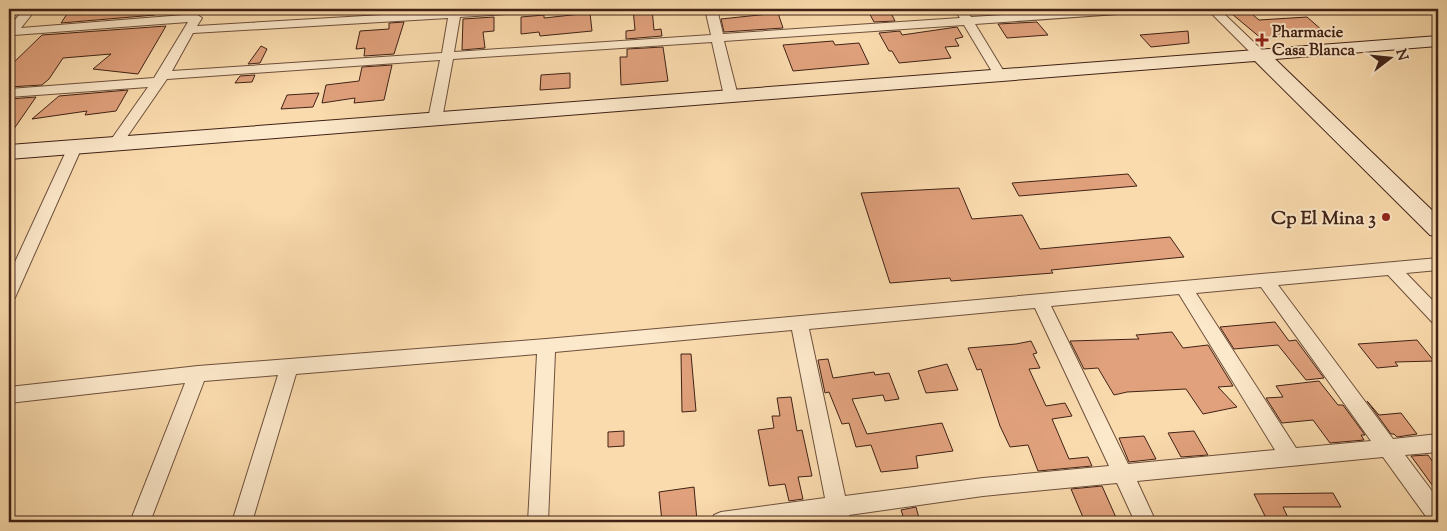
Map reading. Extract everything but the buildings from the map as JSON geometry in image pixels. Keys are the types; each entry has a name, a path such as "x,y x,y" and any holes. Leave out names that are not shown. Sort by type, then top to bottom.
{"street":[{"path":"9,32 30,9"},
{"path":"9,32 196,19 535,9"},
{"path":"711,9 731,96"},
{"path":"960,9 1000,75"},
{"path":"9,92 160,78 447,56 968,22 1045,12 1146,9"},
{"path":"1213,9 1438,229"},
{"path":"435,119 456,11"},
{"path":"115,144 160,78 196,19"},
{"path":"9,152 1438,41"},
{"path":"9,294 75,147"},
{"path":"9,395 198,374 546,346 1438,264"},
{"path":"1392,268 1438,318"},
{"path":"1265,280 1438,516"},
{"path":"1184,288 1291,458"},
{"path":"1040,300 1146,522"},
{"path":"799,323 839,514"},
{"path":"538,522 546,346"},
{"path":"242,522 289,368"},
{"path":"140,522 198,374"},
{"path":"721,522 839,514 984,487 1438,443"}],"place":[{"name":"Pharmacie Casa Blanca","path":"1262,40"},
{"name":"Cp El Mina 3","path":"1386,217"}]}
